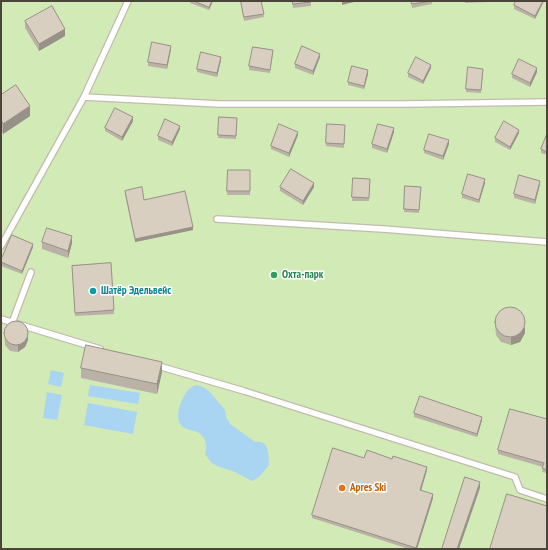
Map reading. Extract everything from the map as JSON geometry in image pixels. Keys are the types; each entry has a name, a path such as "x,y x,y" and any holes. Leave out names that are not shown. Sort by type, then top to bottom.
{"lane":[{"path":"1,246 84,97 128,1"},
{"path":"84,97 219,104 547,102"},
{"path":"217,219 382,229 547,242"},
{"path":"12,323 32,272"},
{"path":"1,320 106,350"},
{"path":"151,364 259,396 515,477 520,490 547,499"}],"green space":[{"name":"Охта-парк","path":"1,1 547,1 547,549 1,549"}],"water":[{"path":"51,370 64,373 61,387 48,384"},
{"path":"90,385 140,393 138,404 88,396"},
{"path":"196,385 209,391 225,410 226,417 230,424 255,442 263,443 266,446 269,465 260,476 252,481 235,472 215,465 205,454 206,444 202,435 184,428 180,423 178,414 183,398 188,390"},
{"path":"47,392 62,395 57,420 43,418"},
{"path":"88,403 137,412 133,434 84,425"}],"building":[{"path":"194,1 212,1 209,7"},
{"path":"241,1 261,1 264,14 244,17"},
{"path":"293,1 311,1 311,2 293,4"},
{"path":"411,1 432,1 412,4"},
{"path":"516,1 543,1 535,16 514,5"},
{"path":"52,6 65,29 39,44 25,21"},
{"path":"152,42 171,46 167,65 148,62"},
{"path":"302,46 320,54 313,71 295,64"},
{"path":"253,47 273,50 270,70 249,66"},
{"path":"201,52 221,57 217,73 197,69"},
{"path":"416,57 431,65 423,81 408,73"},
{"path":"519,59 537,68 530,83 512,74"},
{"path":"352,66 368,70 364,86 348,82"},
{"path":"468,67 483,69 481,90 466,89"},
{"path":"16,85 30,106 3,124 1,120 1,95"},
{"path":"115,108 133,117 122,137 105,128"},
{"path":"219,117 237,118 236,136 218,135"},
{"path":"165,119 180,126 172,142 158,136"},
{"path":"504,121 519,130 510,147 495,138"},
{"path":"279,124 298,132 289,153 271,146"},
{"path":"327,124 345,125 344,144 326,143"},
{"path":"378,124 394,128 387,149 372,144"},
{"path":"429,134 449,140 443,156 424,150"},
{"path":"547,134 547,152 541,149"},
{"path":"291,169 314,183 303,201 280,187"},
{"path":"228,170 250,170 250,191 227,191"},
{"path":"468,174 485,179 479,200 462,194"},
{"path":"519,175 540,181 535,200 514,194"},
{"path":"353,178 370,179 369,198 352,197"},
{"path":"405,186 421,187 419,210 404,209"},
{"path":"142,187 144,200 185,191 193,227 135,239 125,191"},
{"path":"47,228 72,236 68,251 42,242"},
{"path":"12,235 33,244 22,271 1,262"},
{"name":"Шатёр Эдельвейс","path":"111,263 114,310 75,313 72,266"},
{"path":"510,307 521,311 525,322 521,333 510,337 499,333 495,322 499,311"},
{"path":"16,321 24,325 28,333 24,341 16,345 8,341 4,333 8,325"},
{"path":"86,345 162,362 157,384 81,368"},
{"path":"420,396 482,417 477,434 414,413"},
{"path":"510,409 547,419 547,470 542,468 544,463 498,450"},
{"path":"333,448 364,458 367,450 392,459 393,456 427,467 420,490 433,494 416,548 312,515"},
{"path":"465,477 480,482 457,549 442,549"},
{"path":"507,494 547,506 547,549 490,549"}],"place":[{"name":"Охта-парк","path":"274,275"},
{"name":"Шатёр Эдельвейс","path":"93,291"},
{"name":"Apres Ski","path":"342,488"}]}
